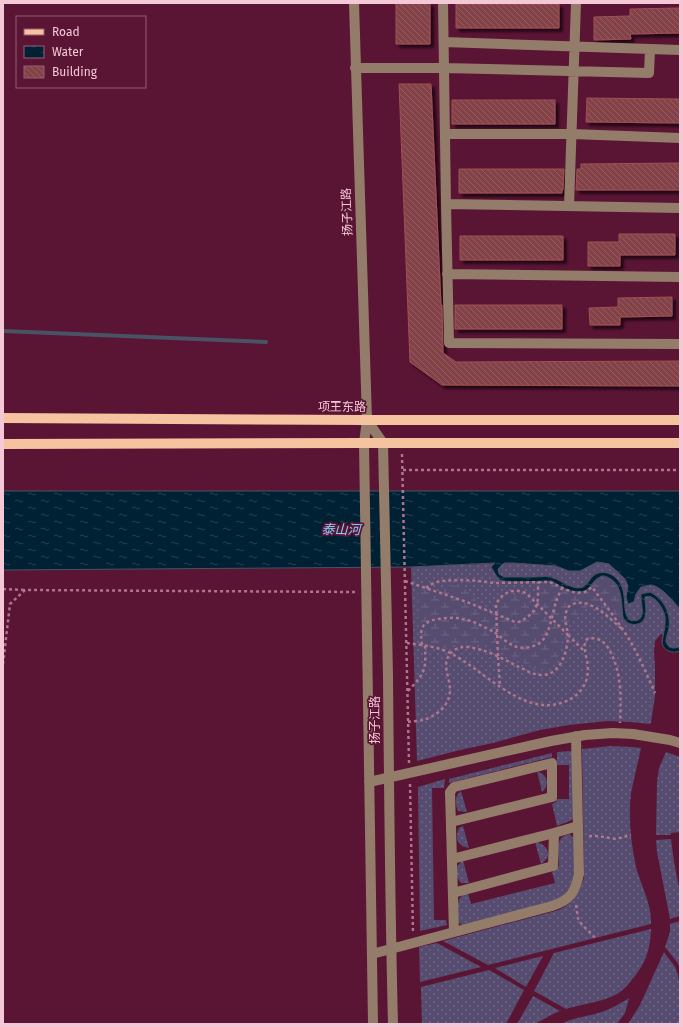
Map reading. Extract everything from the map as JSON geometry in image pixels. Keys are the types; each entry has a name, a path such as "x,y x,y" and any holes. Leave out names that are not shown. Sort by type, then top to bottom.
{"main road":[{"name":"项王东路","path":"3,418 680,420"},
{"path":"3,444 680,443"}],"street":[{"name":"扬子江路","path":"354,3 367,420 364,443 373,1024"},
{"path":"443,3 449,343 680,344"},
{"path":"570,206 576,3"},
{"path":"444,42 680,50"},
{"path":"355,68 444,68 649,73 650,49"},
{"path":"445,134 572,134 680,138"},
{"path":"446,204 680,208"},
{"path":"447,274 680,276"},
{"path":"367,420 383,443"},
{"name":"扬子江路","path":"383,443 393,1024"},
{"path":"369,782 576,736 620,733 675,741"},
{"path":"372,954 552,906 562,903 571,896 577,885 579,874 576,736"},
{"path":"451,822 552,797 552,763 454,787 450,792 454,932"},
{"path":"452,858 578,826"},
{"path":"453,892 553,866 554,833"}],"path":[{"path":"403,470 680,470"},
{"path":"403,483 405,572"},
{"path":"405,581 479,606 515,622 519,622 536,608 538,601 538,582"},
{"path":"426,588 432,584 447,581 479,581 494,583 550,582 571,592 580,593 585,592 592,587 632,645 655,693"},
{"path":"408,690 419,679 425,668 424,646 421,633 423,626 430,622 448,618 464,619 492,632 518,647 530,647 540,642 546,634 556,601 562,588"},
{"path":"3,589 366,592"},
{"path":"3,664 10,604 26,590"},
{"path":"500,686 496,605 500,597 511,591 523,591 527,594 585,652"},
{"path":"408,722 430,718 447,703 450,690 446,664 447,658 460,647 482,650 498,656 536,675 544,676 552,673 564,659 568,644 565,618 566,610 570,605 578,602 595,607 622,629"},
{"path":"407,643 434,647 451,654 521,699 545,705 555,705 568,701 580,692 587,681 588,672 584,643 587,639 593,638 600,640 608,646 616,663 620,681 620,733"},
{"path":"578,837 597,836 616,840 631,834"},
{"path":"571,896 576,907 578,919 595,938"}],"green space":[{"path":"597,562 610,564 625,579 628,586 626,597 634,602 636,594 641,587 651,585 663,590 680,608 680,651 668,651 662,643 663,635 661,634 655,641 655,696 651,723 607,721 569,725 540,730 417,761 411,567 513,563 556,566 569,571"},
{"path":"602,580 609,580 616,587 620,600 623,625 599,606 594,604 587,607 562,633 561,651 550,667 536,669 492,647 480,644 463,642 457,643 447,649 424,642 419,642 418,588 434,592 440,591 447,586 458,586 464,588 470,591 473,595 478,608 499,617 500,603 502,600 513,596 524,596 537,610 540,601 540,585 550,585 569,593 583,595 595,583"},
{"path":"611,746 641,748 630,802 631,840 636,867 650,909 651,924 488,965 443,941 559,910 572,900 578,893 584,878 582,749"},
{"path":"557,752 572,752 574,818 557,826 552,804 556,802 556,799 569,799 569,765 557,765"},
{"path":"666,752 680,757 680,832 671,833 671,835 656,835 657,782 659,768"},
{"path":"552,753 552,757 449,783 449,779"},
{"path":"537,771 543,775 547,781 546,788 542,792"},
{"path":"445,779 444,788 432,788 434,920 446,920 447,925 420,931 418,787"},
{"path":"461,791 467,812 458,811 457,808 456,798"},
{"path":"463,826 469,848 462,846 457,839 459,828"},
{"path":"569,834 576,841 576,871 568,891 558,900 462,925 459,923 457,915 458,902 465,894 468,893 471,904 555,883 552,872 559,866 559,842 561,838"},
{"path":"671,839 680,893 680,916 670,919 656,840"},
{"path":"535,842 544,846 548,853 548,856 541,864"},
{"path":"463,860 469,883 461,883 456,874 458,865"},
{"path":"680,921 680,968 665,947 670,932 670,924"},
{"path":"651,929 648,951 643,964 629,984 617,994 605,999 566,1009 534,991 554,953"},
{"path":"437,943 481,967 420,982 419,947"},
{"path":"664,952 675,967 679,979 680,1024 628,1024 640,1005"},
{"path":"543,956 526,987 495,968"},
{"path":"489,970 524,990 506,1024 422,1024 421,987"},
{"path":"533,996 560,1011 535,1024 517,1024"},
{"path":"629,998 625,1013 617,1024 562,1024 574,1019 604,1011"}],"water":[{"name":"泰山河","path":"3,491 680,491 680,608 663,591 651,585 641,587 636,594 634,602 628,604 626,597 628,586 625,579 609,564 597,562 580,571 569,571 556,566 504,563 498,569 499,574 504,577 549,577 576,588 583,587 596,574 605,572 611,574 620,583 623,589 626,612 630,620 640,619 642,616 641,594 650,592 659,598 666,607 669,617 669,628 666,641 671,648 680,646 680,651 669,651 663,646 662,643 665,617 661,606 655,599 648,596 645,597 646,614 641,623 628,623 623,617 617,585 614,581 604,576 598,578 585,591 575,592 552,581 517,582 500,580 491,567 495,563 411,567 3,570"}],"building":[{"path":"396,3 430,3 430,44 396,44"},
{"path":"456,4 559,4 559,28 456,28"},
{"path":"680,8 680,33 630,34 631,39 594,40 594,17 630,16 630,9"},
{"path":"399,84 431,84 443,353 456,362 680,361 680,386 442,385 410,362"},
{"path":"587,98 680,99 680,123 586,122"},
{"path":"452,100 555,100 555,124 452,124"},
{"path":"680,163 680,190 576,190 577,169 581,169 581,164"},
{"path":"459,169 564,169 563,190 562,193 459,193"},
{"path":"619,234 675,234 675,255 620,255 620,266 588,266 588,242 619,242"},
{"path":"460,236 563,236 563,260 460,260"},
{"path":"672,297 672,316 620,317 620,325 590,325 589,308 618,307 618,298"},
{"path":"455,305 562,305 562,329 455,329"}],"waterway":[{"path":"3,331 266,342"}]}
